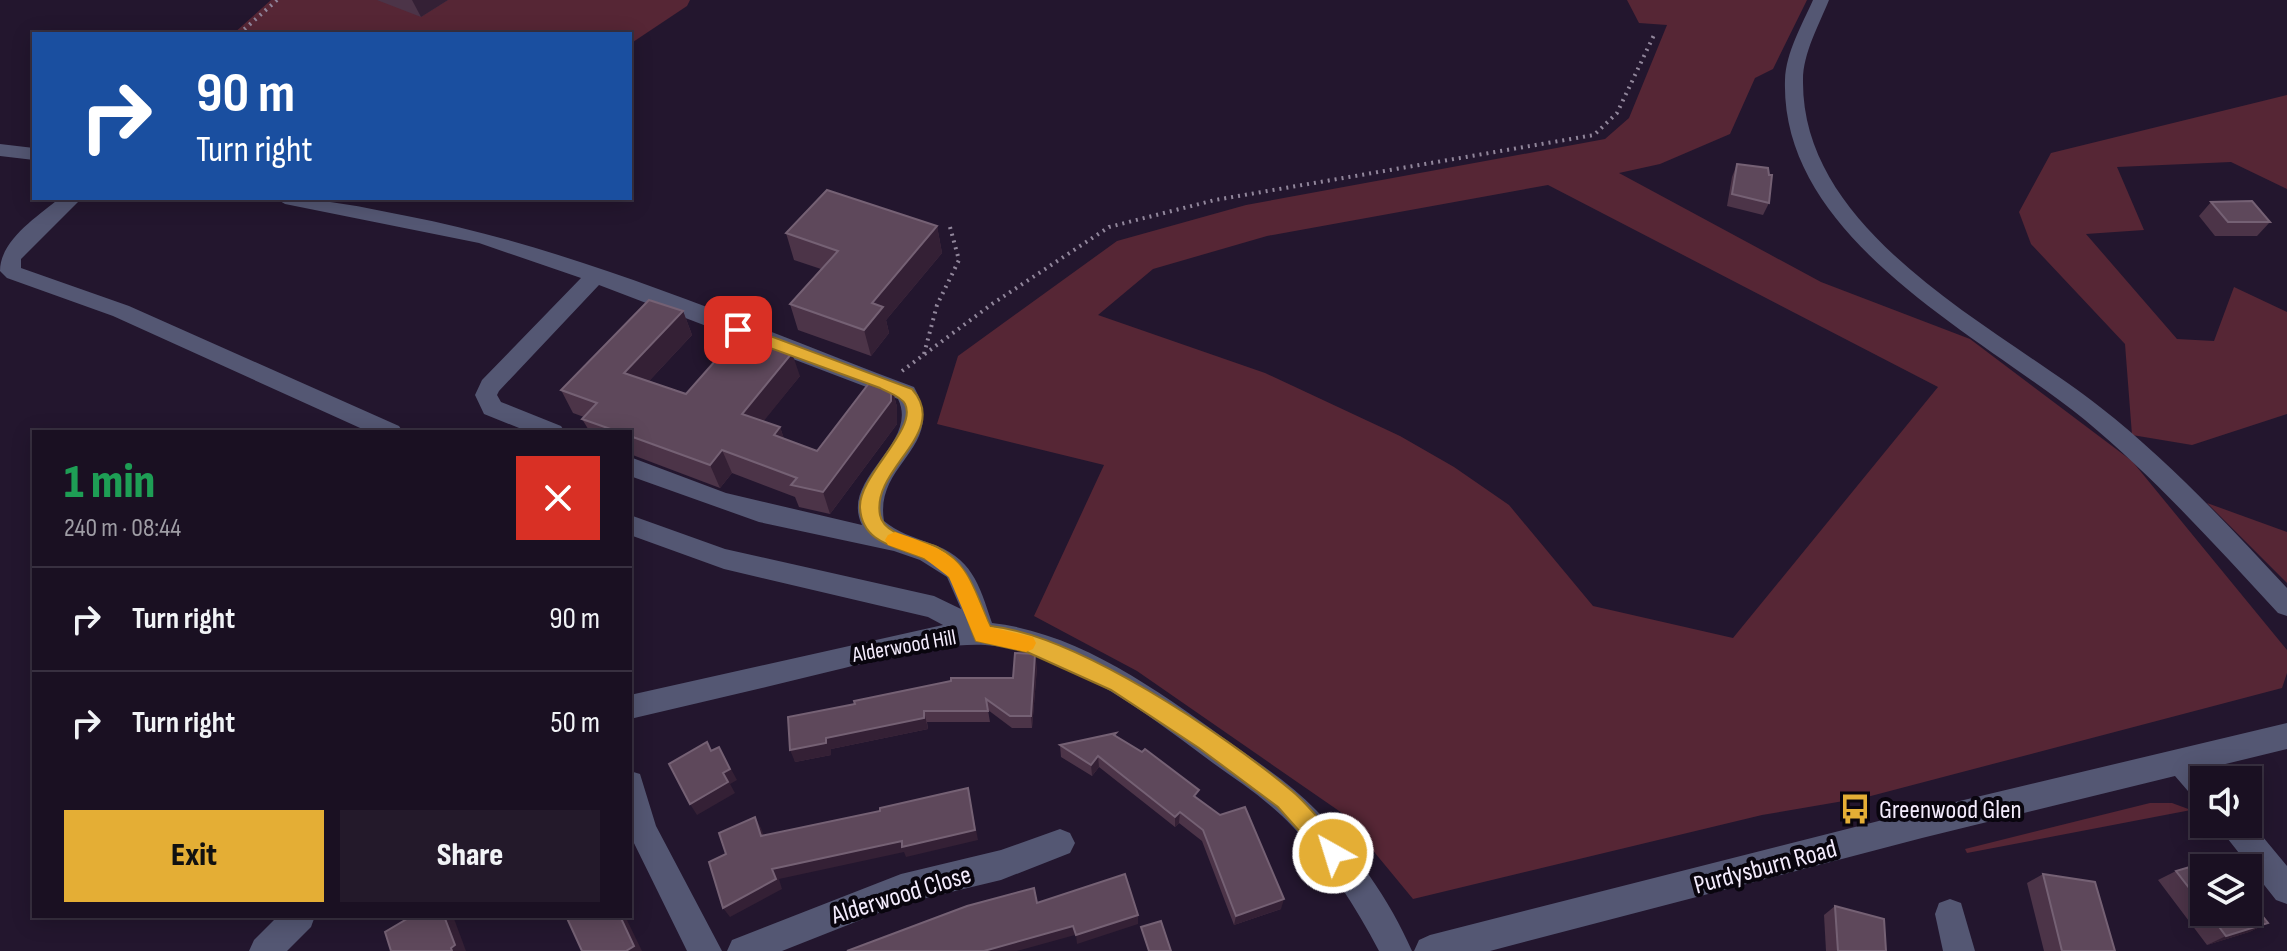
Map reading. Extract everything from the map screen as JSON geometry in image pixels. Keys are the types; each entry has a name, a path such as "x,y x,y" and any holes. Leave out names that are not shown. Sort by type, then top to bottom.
{"street":[{"path":"1821,0 1797,62 1794,101 1810,160 1837,203 1876,250 1930,298 2060,389 2120,437 2287,605"},
{"path":"0,150 32,154"},
{"path":"70,200 9,260 8,267 14,273 121,311 387,430"},
{"path":"295,200 481,237 595,276 906,393 914,402 916,414 910,432 874,484 869,504 872,523 881,533 931,553 957,572 983,634"},
{"path":"548,430 492,408 486,395 490,386 595,276"},
{"path":"632,467 791,521 827,531 900,542"},
{"path":"632,526 724,559 934,607 983,634"},
{"name":"Alderwood Hill","path":"632,707 911,641 956,634 1007,637 1033,645 1118,683 1286,799 1351,876 1396,951"},
{"name":"Purdysburn Road","path":"1430,951 1922,824 2287,736"},
{"path":"2181,762 2190,772"},
{"path":"632,792 642,829 698,941 706,951"},
{"path":"2245,838 2287,889"},
{"name":"Alderwood Close","path":"743,951 901,889 1001,865 1060,843"},
{"path":"1950,914 1959,951"},
{"path":"265,951 298,918"}],"path":[{"path":"241,32 277,0"},
{"path":"886,383 992,304 1109,227 1215,200 1594,135 1617,113 1654,35"},
{"path":"924,355 937,305 959,260 950,227"}],"shaded area":[{"path":"271,0 690,0 687,6 632,43 632,32 235,32"},
{"path":"1627,0 1807,0 1773,69 1755,78 1730,134 1660,164 1619,173 1821,282 1970,339 2132,461 2287,650 2287,673 2282,688 1867,797 1762,815 1413,899 1342,813 1137,671 1034,616 1104,465 937,424 958,356 1117,241 1246,205 1605,139 1629,118 1667,25 1639,23","holes":["1548,185 1938,387 1733,638 1593,606 1509,505 1454,467 1400,436 1265,373 1098,315 1153,269 1267,236"]},
{"path":"2287,95 2287,189 2231,162 2117,167 2144,230 2086,234 2177,339 2214,341 2234,287 2287,312 2287,414 2192,445 2132,435 2125,344 2031,244 2019,212 2051,153"},
{"path":"2207,503 2287,532 2287,583"},
{"path":"2150,803 2172,803 2190,810 1967,853 1965,849"}],"building":[{"path":"1737,164 1768,168 1769,175 1772,175 1769,203 1732,194"},
{"path":"827,190 937,226 872,303 883,307 864,330 790,304 838,251 786,233"},
{"path":"2252,201 2270,222 2228,222 2211,202"},
{"path":"649,300 683,311 624,373 686,394 738,335 792,353 742,414 780,427 774,435 817,451 873,378 891,384 891,401 823,492 791,485 797,478 722,450 710,465 632,437 632,430 613,430 582,419 597,403 561,390"},
{"path":"1015,653 1035,654 1031,716 1010,716 986,699 988,711 924,711 924,718 826,738 826,743 790,750 788,717 855,704 854,701 951,681 951,678 1013,678"},
{"path":"1116,733 1114,735 1142,752 1145,749 1199,790 1194,796 1220,815 1245,807 1284,899 1236,916 1203,830 1180,812 1175,817 1098,756 1091,765 1060,745"},
{"path":"707,742 711,751 719,747 730,769 723,773 728,782 690,804 669,764"},
{"path":"968,788 975,830 902,847 902,841 772,869 776,879 723,908 709,862 726,854 719,833 755,817 761,836 880,811 880,808"},
{"path":"2190,867 2190,889 2176,871"},
{"path":"1125,874 1138,915 1076,935 1073,926 984,951 847,951 967,906 1034,888 1037,903"},
{"path":"2043,874 2095,882 2115,951 2062,951"},
{"path":"1835,906 1884,919 1886,951 1838,951"},
{"path":"409,918 445,918 455,945 452,951 391,951 385,932"},
{"path":"567,918 621,918 634,946 626,951 582,951"},
{"path":"1161,921 1171,951 1149,951 1141,927"},
{"path":"2218,926 2258,926 2226,936"}],"slow traffic":[{"path":"895,540 931,553 957,572 983,634 1026,643"}],"place":[{"name":"Greenwood Glen","path":"1855,809"}],"route":[{"path":"738,330 886,383 906,393 914,402 916,414 910,432 874,484 869,504 872,523 881,533 931,553 957,572 983,634 1033,645 1118,683 1286,799 1333,853"}]}
